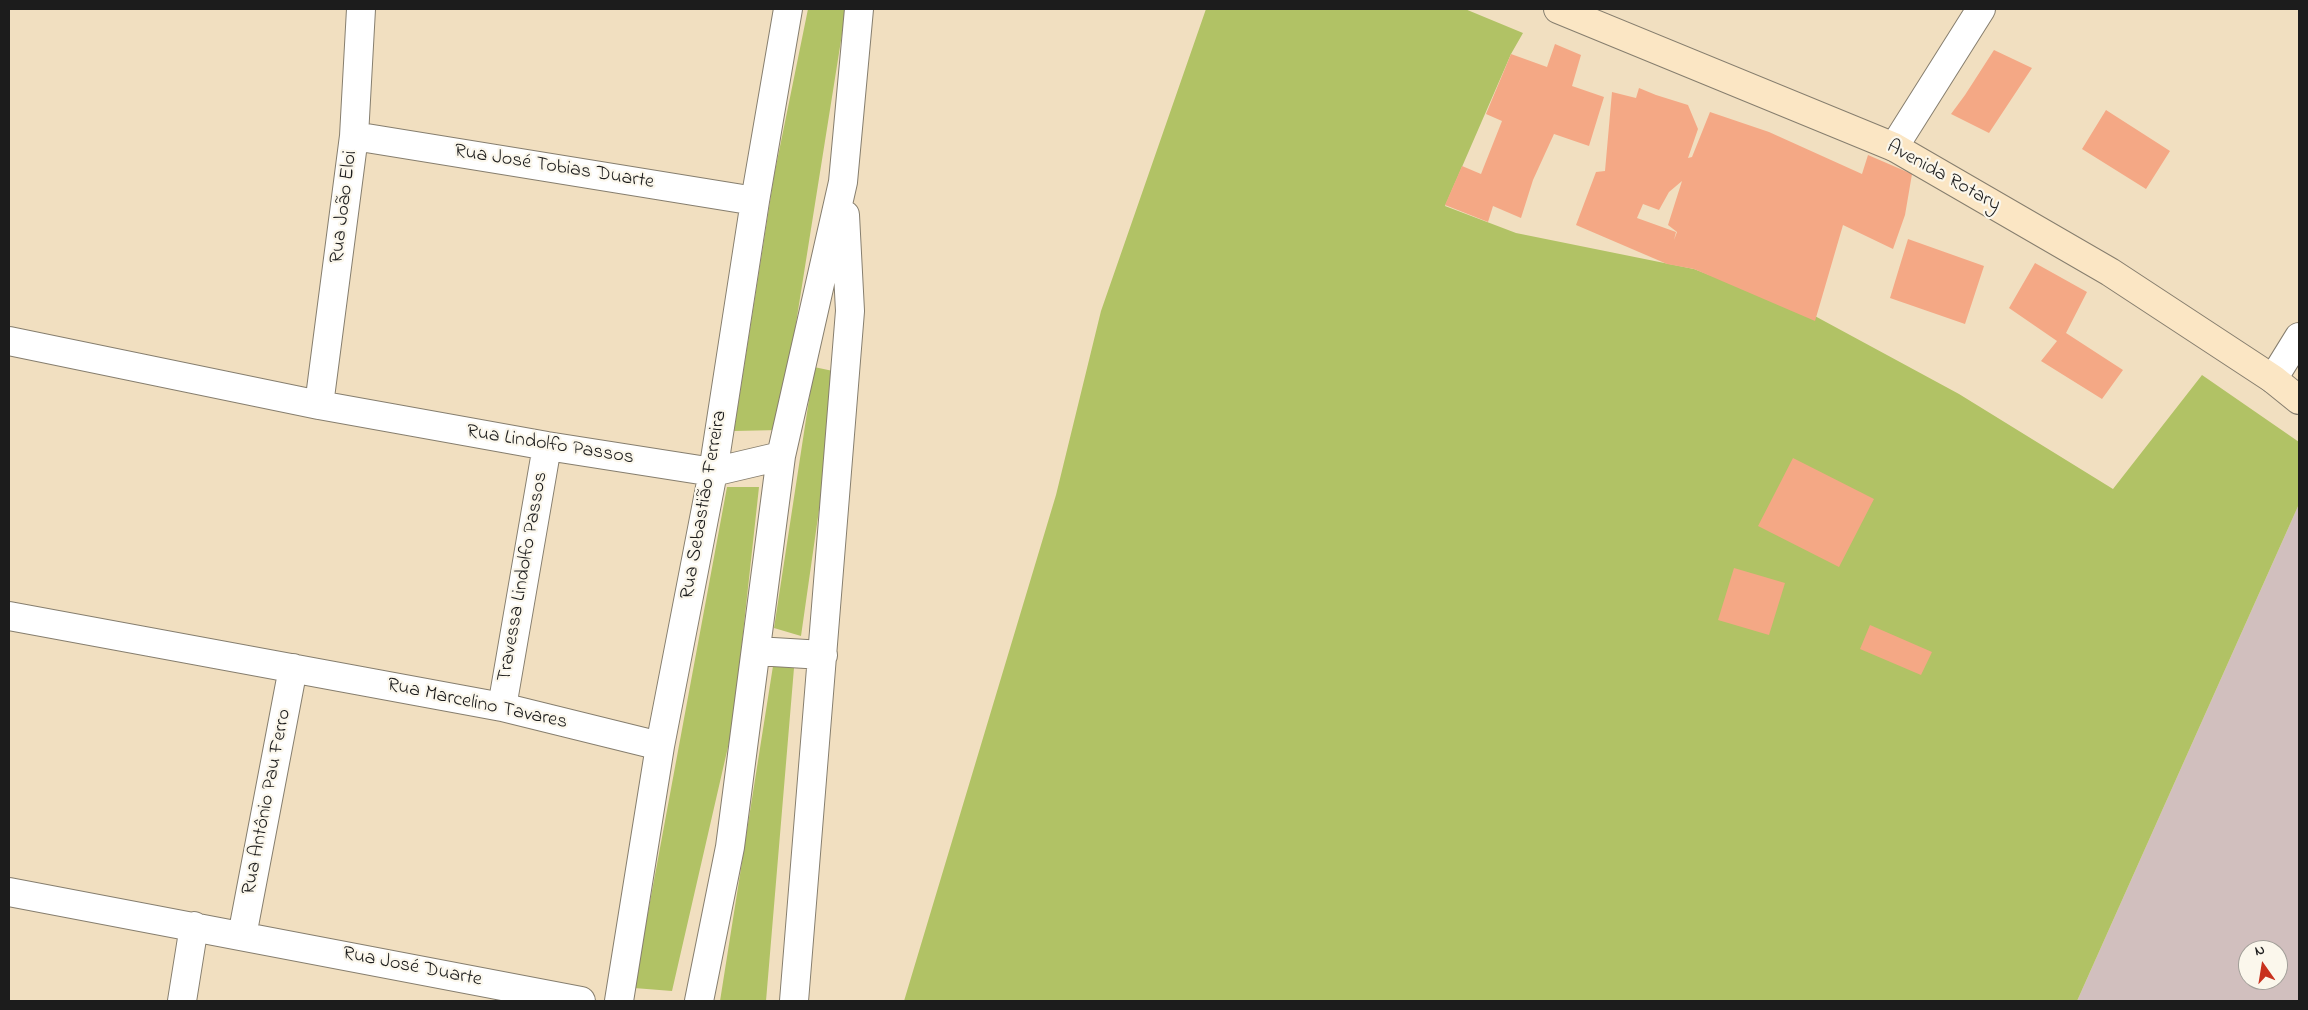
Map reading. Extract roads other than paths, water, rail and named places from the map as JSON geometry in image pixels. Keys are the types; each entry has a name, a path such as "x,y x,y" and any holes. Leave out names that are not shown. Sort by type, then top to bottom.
{"main road":[{"name":"Avenida Rotary","path":"1558,9 1894,147 2110,272 2273,379 2299,400"}],"street":[{"name":"Rua João Eloi","path":"319,405 354,136 360,9"},
{"name":"Rua Sebastião Ferreira","path":"619,1001 660,746 713,472 754,202 788,9"},
{"path":"699,1001 730,847 781,456 843,182 859,9"},
{"path":"1894,147 1981,9"},
{"name":"Rua José Tobias Duarte","path":"354,136 754,202"},
{"path":"794,1001 850,311 843,182"},
{"path":"2273,379 2299,337"},
{"name":"Rua Lindolfo Passos","path":"9,341 319,405 547,446 713,472 781,456"},
{"name":"Travessa Lindolfo Passos","path":"502,707 547,446"},
{"name":"Rua Marcelino Tavares","path":"9,616 502,707 660,746"},
{"path":"756,651 823,655"},
{"name":"Rua Antônio Pau Ferro","path":"242,936 293,668"},
{"name":"Rua José Duarte","path":"9,892 581,1001"},
{"path":"182,1001 194,926"}]}
